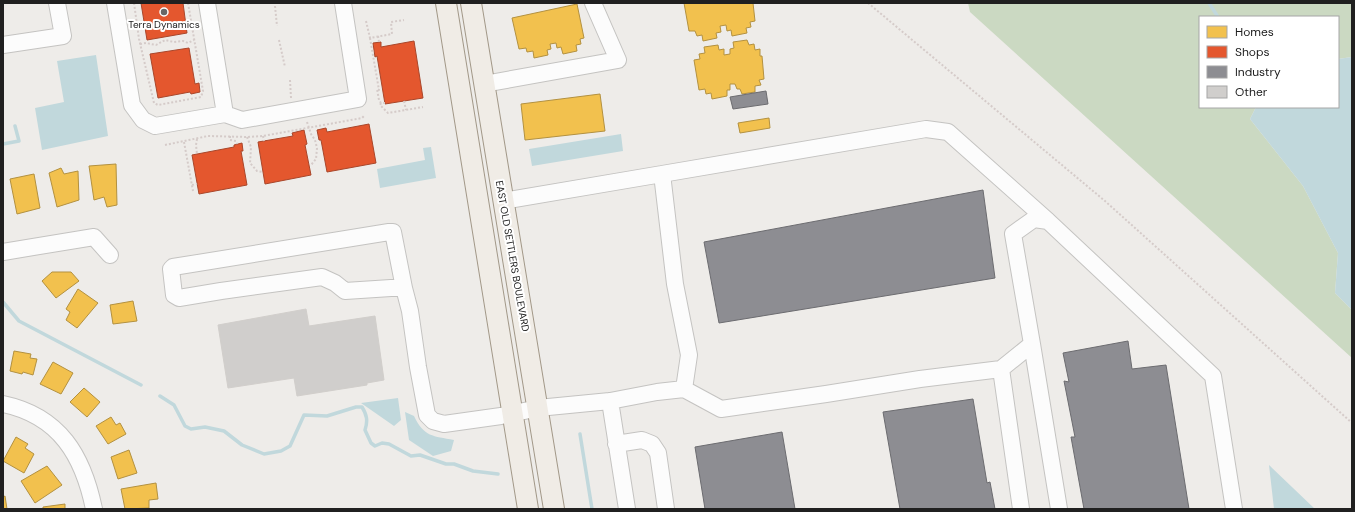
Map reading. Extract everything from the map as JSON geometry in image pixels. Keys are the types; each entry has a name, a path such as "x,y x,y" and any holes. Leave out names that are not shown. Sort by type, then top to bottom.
{"main road":[{"path":"446,3 528,509"},
{"name":"EAST OLD SETTLERS BOULEVARD","path":"471,3 554,509"}],"street":[{"path":"3,45 63,36 57,3"},
{"path":"115,3 132,105 143,120 155,126 225,114 242,120 358,99 343,3"},
{"path":"207,3 225,114"},
{"path":"484,84 618,60 593,3"},
{"path":"503,201 926,129 948,132 1048,221 1214,376 1234,509"},
{"path":"662,174 675,284 689,355 684,389"},
{"path":"1048,221 1034,219 1013,234 1059,509"},
{"path":"404,288 345,292 335,283 322,277 179,298 174,295 171,269 173,267 393,232 410,311 427,415 434,422 444,424 513,414 538,408 610,401 656,392 684,389 721,409 920,379 1001,369 1032,344"},
{"path":"3,252 94,237 110,255"},
{"path":"1001,369 1021,509"},
{"path":"610,401 627,509"},
{"path":"3,404 25,410 40,418 60,435 72,450 82,468 89,487 94,509"},
{"path":"616,444 642,440 652,444 658,453 666,509"}],"path":[{"path":"134,3 140,44 154,103 158,105 201,97 203,91 188,3"},
{"path":"868,3 1105,201 1352,424"},
{"path":"275,6 277,26"},
{"path":"370,38 392,34 391,22 404,20"},
{"path":"366,21 379,90 377,90 381,103 380,105 388,113 423,107"},
{"path":"378,36 379,42"},
{"path":"140,44 146,43 156,45 165,40 174,42 183,41 188,43 194,40"},
{"path":"279,40 285,67"},
{"path":"290,80 292,103"},
{"path":"404,101 406,110"},
{"path":"165,144 184,142 185,140 208,136 263,136 362,118 364,116"},
{"path":"309,128 317,148 316,159 311,165"},
{"path":"230,136 230,140 236,141 237,144"},
{"path":"263,136 264,141"},
{"path":"247,137 251,146 250,163 257,172 263,172"},
{"path":"197,138 197,154"},
{"path":"184,142 193,192"},
{"path":"192,185 198,184"}],"green space":[{"path":"968,3 1352,3 1352,57 1339,59 1339,16 1199,16 1199,108 1256,108 1250,119 1303,186 1338,253 1335,293 1352,310 1352,358 970,12"}],"water":[{"path":"96,55 108,136 42,150 35,108 64,102 57,61"},
{"path":"1352,57 1352,310 1335,293 1338,253 1303,186 1250,119 1256,108 1339,108 1339,59"},
{"path":"621,134 623,151 532,166 529,149"},
{"path":"431,147 436,178 380,188 377,169 425,160 423,148"},
{"path":"398,398 401,420 394,426 361,403"},
{"path":"405,412 414,416 426,432 440,438 454,440 451,451 433,456 409,440"},
{"path":"1269,465 1315,509 1274,509"}],"building: Homes":[{"path":"684,3 753,3 755,21 750,22 751,27 746,28 747,33 732,36 731,30 727,31 726,25 720,26 721,32 716,33 717,38 703,41 702,35 697,36 695,31 689,31"},
{"path":"577,4 584,38 580,39 581,44 576,45 577,51 563,54 561,47 557,48 556,43 550,44 551,49 547,50 548,55 534,58 533,51 527,52 526,48 519,49 512,18"},
{"path":"747,40 749,45 754,44 755,50 760,49 760,56 762,56 764,79 759,80 761,85 755,86 755,92 742,94 740,89 737,89 735,84 730,84 730,90 727,90 727,96 712,99 711,93 706,94 705,89 699,90 694,60 700,59 699,54 705,53 704,47 718,45 719,50 724,49 724,55 730,54 730,49 734,48 733,42"},
{"path":"600,94 605,131 525,140 521,104"},
{"path":"769,118 770,128 740,133 738,123"},
{"path":"116,164 117,205 107,207 104,197 94,200 89,166"},
{"path":"61,168 64,174 78,171 79,200 57,207 49,173"},
{"path":"34,174 40,208 17,214 10,179"},
{"path":"52,272 71,272 79,281 56,298 42,281"},
{"path":"78,289 98,303 77,328 66,320 70,312 66,309"},
{"path":"133,301 137,321 113,324 110,305"},
{"path":"14,351 31,354 30,358 37,359 33,375 23,372 22,374 10,371"},
{"path":"53,362 73,373 61,394 40,384"},
{"path":"84,388 100,402 87,417 70,402"},
{"path":"111,417 116,425 120,423 126,434 108,444 96,426"},
{"path":"16,437 28,444 25,448 34,454 24,473 3,461"},
{"path":"129,450 137,473 118,479 111,457"},
{"path":"47,466 62,485 35,503 21,481"},
{"path":"156,483 158,499 149,500 149,508 125,509 121,489"},
{"path":"5,496 7,509 3,509 3,497"},
{"path":"65,504 65,509 43,509 43,507"}],"building: Shops":[{"name":"Terra Dynamics","path":"141,3 183,3 187,33 147,40"},
{"path":"414,41 423,98 385,104 377,56 375,57 373,43 381,42 381,47"},
{"path":"189,48 195,84 199,83 200,92 191,94 190,92 158,98 150,54"},
{"path":"369,124 376,163 327,172 321,140 319,140 317,130 326,128 327,132"},
{"path":"304,130 307,144 305,145 311,175 265,184 258,142 293,136 292,133"},
{"path":"242,143 243,151 241,151 247,185 199,194 192,155 234,147 234,145"}],"building: Industry":[{"path":"766,91 768,104 733,109 730,97"},
{"path":"983,190 995,278 719,323 704,242"},
{"path":"1128,341 1132,369 1166,365 1189,509 1084,509 1071,437 1075,437 1064,381 1069,382 1063,353"},
{"path":"973,399 987,483 990,482 995,509 900,509 883,412"},
{"path":"782,432 795,509 705,509 695,447"}],"building: Other":[{"path":"306,309 309,326 375,316 384,380 367,383 367,385 297,396 294,378 228,388 218,325"}],"waterway":[{"path":"1209,3 1217,16"},
{"path":"3,144 19,141 15,126"},
{"path":"3,302 19,321 141,385"},
{"path":"160,396 174,405 185,426 191,429 205,427 224,431 242,445 264,454 281,451 290,446 304,415 327,416 356,407 362,407 366,418 365,430 371,443 375,446 382,443 389,444 411,456 420,455 446,464 454,464 473,471 498,474"},
{"path":"580,434 592,509"}],"place":[{"name":"Terra Dynamics","path":"164,12"}]}
